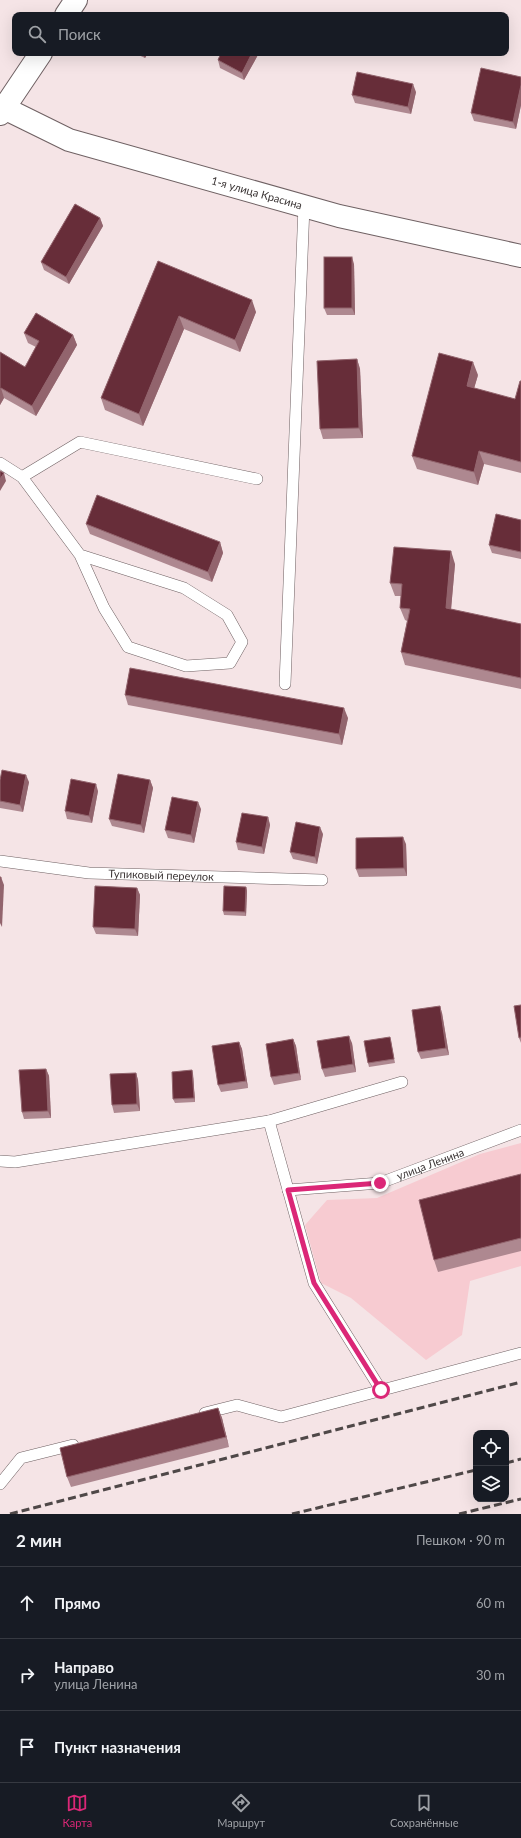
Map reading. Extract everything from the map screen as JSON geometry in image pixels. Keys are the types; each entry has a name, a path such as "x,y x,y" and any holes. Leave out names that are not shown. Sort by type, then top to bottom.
{"street":[{"path":"68,12 76,0"},
{"path":"2,109 39,56"},
{"name":"1-я улица Красина","path":"2,109 69,140 339,216 521,256"}],"lane":[{"path":"285,684 304,206"},
{"path":"22,477 80,442 257,479"},
{"path":"0,463 22,477 80,555 104,608 128,647 186,666 230,663 242,642 227,615 184,588 80,555"},
{"name":"Тупиковый переулок","path":"0,861 89,873 322,880"},
{"path":"0,1161 16,1162 270,1121 402,1082"},
{"path":"270,1121 314,1283 381,1390"},
{"name":"улица Ленина","path":"288,1190 380,1183 521,1130"},
{"path":"191,1416 237,1405 281,1417 521,1353"},
{"path":"0,1484 21,1458 82,1443"}],"shaded area":[{"path":"521,1143 521,1266 470,1281 462,1335 426,1360 351,1298 321,1283 305,1225 327,1200 377,1198 480,1154"}],"building":[{"path":"220,56 250,56 242,73 218,60"},
{"path":"481,68 521,77 521,85 513,122 471,113"},
{"path":"357,72 413,84 408,107 352,95"},
{"path":"75,204 100,218 66,277 41,262"},
{"path":"324,257 352,257 352,308 324,308"},
{"path":"158,261 252,300 235,340 179,316 139,414 101,398"},
{"path":"36,313 73,335 32,406 1,388 0,389 0,352 25,367 39,341 24,333"},
{"path":"439,353 473,362 467,386 515,399 521,381 521,462 479,451 474,472 412,456"},
{"path":"357,359 359,428 320,429 317,361"},
{"path":"0,471 4,473 0,479"},
{"path":"97,495 220,542 208,572 86,524"},
{"path":"496,514 521,520 521,552 489,545"},
{"path":"394,547 451,551 446,608 521,624 521,678 401,652 410,609 400,608 402,584 390,583"},
{"path":"130,668 344,708 339,734 125,695"},
{"path":"2,770 26,775 20,805 0,801 0,780"},
{"path":"118,774 150,780 141,825 109,819"},
{"path":"71,779 96,784 89,816 65,811"},
{"path":"172,797 198,802 191,835 165,830"},
{"path":"242,813 268,817 262,847 236,842"},
{"path":"296,822 320,827 315,857 290,852"},
{"path":"403,837 404,868 356,869 356,838"},
{"path":"95,886 137,888 135,929 93,927"},
{"path":"224,886 246,887 245,912 223,911"},
{"path":"521,1005 521,1037 519,1038 514,1006"},
{"path":"440,1006 446,1048 418,1052 412,1010"},
{"path":"349,1036 353,1064 322,1069 317,1041"},
{"path":"390,1037 394,1059 368,1063 364,1041"},
{"path":"293,1039 299,1073 271,1077 266,1044"},
{"path":"239,1042 246,1081 218,1085 212,1046"},
{"path":"46,1069 48,1111 22,1112 19,1070"},
{"path":"192,1070 194,1098 173,1099 172,1072"},
{"path":"136,1073 137,1104 112,1105 110,1074"},
{"path":"521,1174 521,1238 434,1260 419,1200"},
{"path":"218,1408 226,1437 67,1477 60,1448"}],"railway":[{"path":"10,1514 521,1382"},
{"path":"509,1462 521,1459"},
{"path":"292,1514 473,1471"},
{"path":"459,1514 521,1499"}],"route":[{"path":"380,1183 288,1190 314,1283 381,1390"}]}
